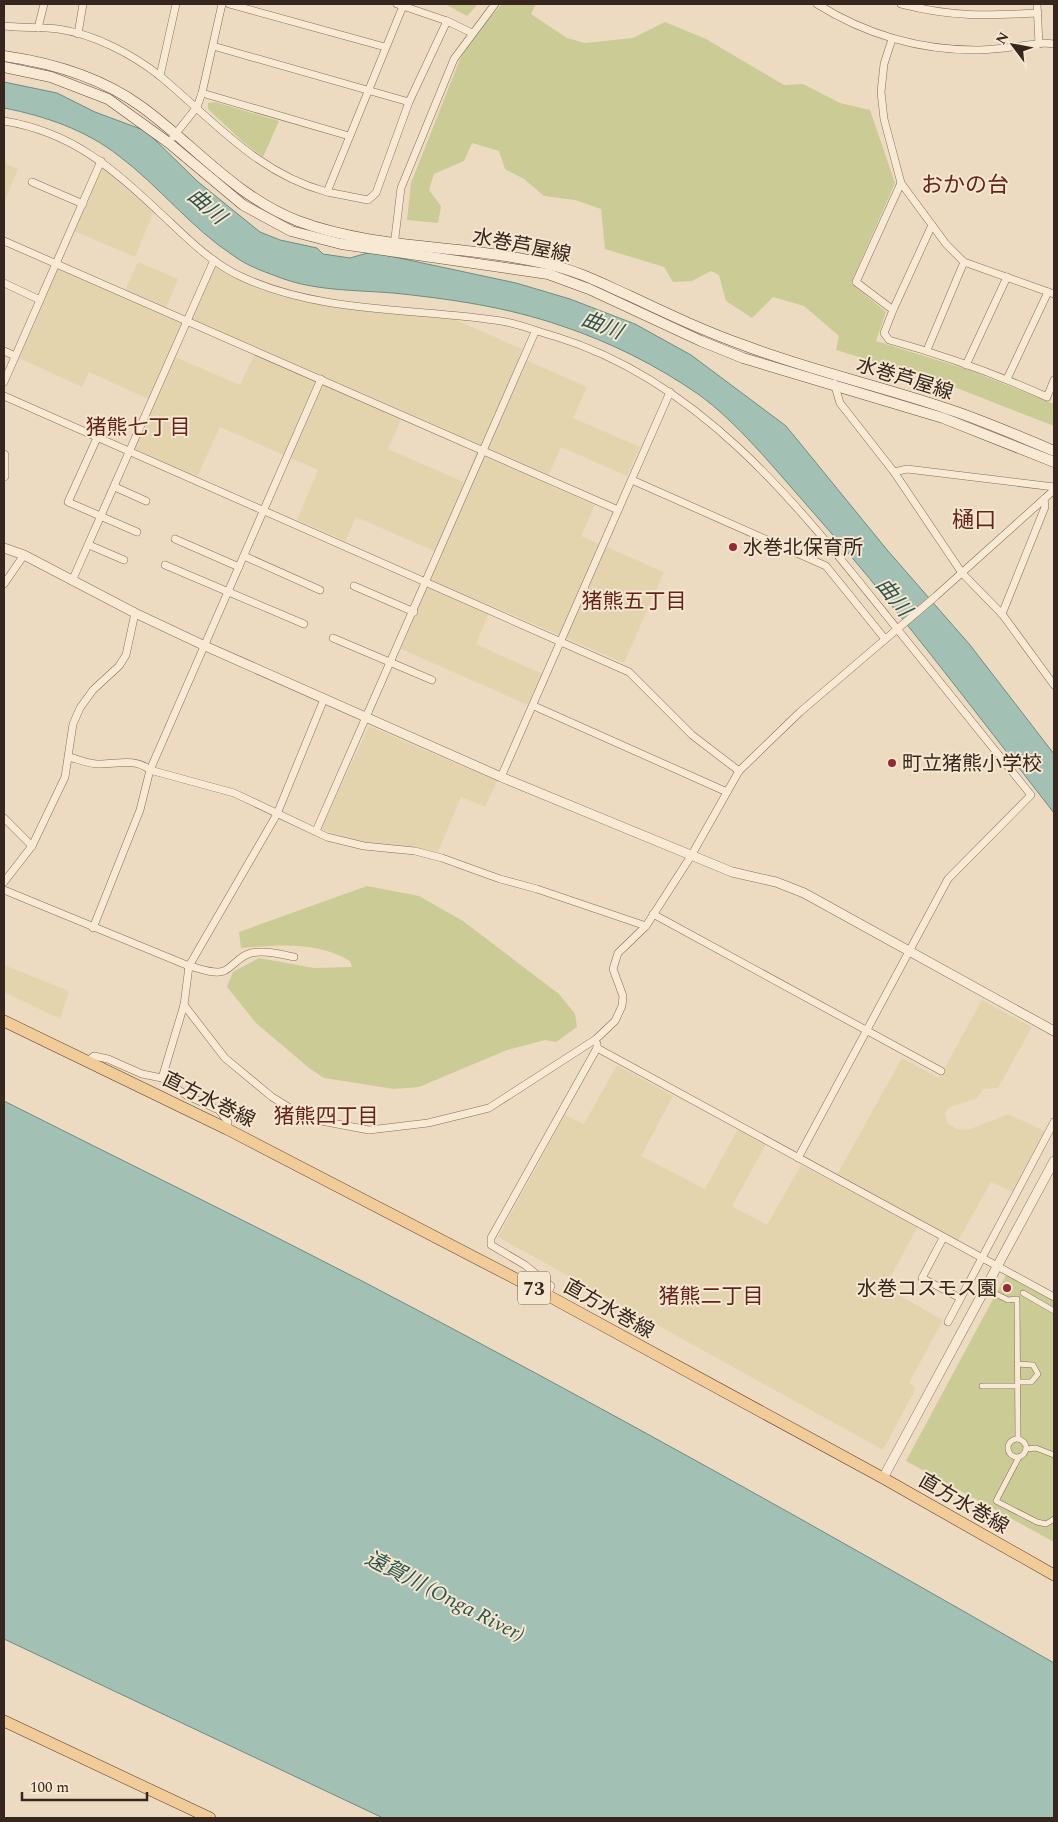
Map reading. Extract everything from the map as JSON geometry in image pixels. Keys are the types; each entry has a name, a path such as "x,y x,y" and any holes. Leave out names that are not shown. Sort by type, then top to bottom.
{"main road":[{"name":"水巻芦屋線","path":"4,56 54,65 83,75 113,89 140,106 176,134 230,182 271,209 322,230 394,246 548,274 588,289 701,341 743,358 947,409 1054,451"},
{"name":"水巻芦屋線","path":"4,67 51,77 108,99 169,143 243,205 291,231 341,244 394,246"},
{"name":"水巻芦屋線","path":"835,380 942,418 1054,462"},
{"name":"直方水巻線","path":"4,1021 227,1129 547,1295 883,1478 1054,1575"},
{"path":"4,1721 210,1818"}],"street":[{"path":"38,28 44,4"},
{"path":"78,34 83,4"},
{"path":"160,76 176,4"},
{"path":"169,143 197,107 202,94 222,4"},
{"path":"229,4 385,47"},
{"path":"394,246 401,188 454,59 495,4"},
{"path":"817,4 858,26 892,38 941,48 978,50 1054,44"},
{"path":"901,4 935,12 979,16 1038,13"},
{"path":"1037,4 1039,44"},
{"path":"326,192 385,47 400,5 447,21 472,33"},
{"path":"4,26 38,28 78,34 142,62 260,162 301,185 368,200 376,193 409,102 447,21"},
{"path":"892,38 884,64 881,92 884,119 901,183 946,244 964,262 1051,293 1007,379"},
{"path":"213,46 409,102"},
{"path":"202,94 349,136"},
{"path":"4,121 62,138 101,161 114,170 214,260 240,276 294,296 354,305 505,322 556,337 594,351 670,392 702,414 731,440 836,552 1032,795 948,879 798,1158"},
{"path":"4,382 101,161"},
{"path":"32,182 83,204"},
{"path":"893,310 856,282 901,183"},
{"path":"932,225 884,333 889,340 927,350 1051,397 1054,380"},
{"path":"4,241 618,510"},
{"path":"72,581 189,321 214,260"},
{"path":"927,350 964,262"},
{"path":"966,365 1007,277"},
{"path":"4,283 40,300"},
{"path":"316,831 414,612 535,332"},
{"path":"4,351 15,356"},
{"path":"93,928 140,810 150,770 322,380"},
{"path":"835,380 840,402 894,472 962,573 1002,614 1054,686"},
{"path":"501,777 534,706 670,392"},
{"path":"4,396 562,641 628,672 692,735 739,772"},
{"path":"96,438 68,502 137,532"},
{"path":"4,455 4,476"},
{"path":"894,472 907,469 1054,488"},
{"path":"632,480 826,566 886,639"},
{"path":"115,487 146,501"},
{"path":"184,1004 225,1058 272,1097 298,1113 321,1121 369,1130 428,1123 489,1108 596,1039 615,1020 622,1006 623,996 613,969 618,953 646,926 691,856 739,772 800,712 936,596 1054,488"},
{"path":"1002,614 1045,507 1044,499"},
{"path":"175,539 239,567"},
{"path":"89,545 124,560"},
{"path":"4,548 24,555 135,613 205,646 501,777 732,872 776,882 804,893 1054,1031"},
{"path":"4,584 24,555"},
{"path":"244,556 320,590"},
{"path":"165,565 304,624"},
{"path":"354,586 414,612"},
{"path":"4,882 32,846 65,776 73,724 80,708 93,690 119,666 126,655 135,613"},
{"path":"333,638 432,680"},
{"path":"162,1078 184,1004 189,966 277,814 324,699"},
{"path":"534,706 727,792"},
{"path":"69,757 96,764 118,762 143,764 150,770 234,793 316,831 364,846 415,851 442,858 500,879 537,889 646,926"},
{"path":"4,818 32,846"},
{"path":"4,890 189,966 215,972 224,971 240,958 250,954 266,952 294,957"},
{"path":"653,914 866,1032 941,1071"},
{"path":"547,1295 551,1286 525,1264 491,1245 491,1238 596,1048 596,1039"},
{"path":"596,1048 1054,1297"},
{"path":"87,1061 94,1056 108,1059 142,1074 162,1078 186,1095 219,1110 228,1122 227,1129"},
{"path":"948,1322 1054,1122"},
{"path":"883,1478 1054,1161"},
{"path":"943,1238 922,1278 960,1298"},
{"path":"984,1288 1008,1300 1017,1299 1023,1294 1029,1284"},
{"path":"1023,1294 1054,1310"},
{"path":"1017,1299 1018,1439"},
{"path":"982,1386 1031,1382 1038,1374 1033,1365 1017,1364"},
{"path":"1019,1457 1013,1456 1008,1449 1012,1441 1018,1439 1023,1441 1026,1449 1024,1454 1019,1457 996,1501 1037,1522 1046,1524 1054,1519"},
{"path":"1026,1449 1036,1448 1054,1456"}],"shaded area":[{"path":"4,163 18,169 5,200 4,200"},
{"path":"101,167 153,213 135,257 74,231"},
{"path":"138,262 178,279 164,313 184,322 170,355 240,385 257,349 191,320 215,264 254,287 276,295 301,300 447,316 522,349 519,357 587,387 573,418 640,447 627,476 561,447 545,483 595,505 581,536 664,572 624,663 492,606 476,644 542,674 528,705 401,649 441,554 356,517 345,541 297,520 318,470 220,427 197,477 134,449 155,402 89,372 82,387 19,358 58,268 123,295","holes":["401,420 476,452 464,482 388,449"]},
{"path":"369,726 497,781 485,807 461,797 438,852 413,847 357,841 321,829"},
{"path":"4,965 69,991 60,1019 4,992"},
{"path":"982,1000 1032,1027 998,1088 983,1089 977,1098 948,1108 945,1114 948,1124 957,1129 968,1130 1008,1114 1045,1131 1012,1192 991,1182 958,1241 921,1221 885,1287 943,1320 909,1383 916,1388 883,1450 498,1237 565,1115 584,1124 617,1065 673,1096 641,1156 705,1189 738,1129 766,1144 732,1206 767,1225 801,1165 833,1182 902,1058 939,1078"}],"green space":[{"path":"445,4 478,4 467,16"},
{"path":"502,4 536,4 531,14 567,38 585,43 633,38 665,22 706,39 784,85 803,84 840,103 870,110 895,183 851,283 886,312 876,341 969,370 1054,404 1054,426 944,383 836,350 839,336 804,306 773,297 752,318 726,301 719,275 711,271 692,281 673,282 664,267 605,249 601,209 575,200 544,196 524,179 505,169 499,151 472,143 464,161 434,174 429,190 441,206 438,223 407,220 411,183 460,59 478,31"},
{"path":"215,102 279,121 263,157 242,141 208,109 208,103"},
{"path":"367,886 419,896 463,921 559,994 575,1014 577,1027 556,1042 545,1040 507,1050 419,1087 394,1089 324,1078 309,1068 256,1023 227,987 233,972 259,958 314,968 352,967 350,961 324,950 311,947 269,946 241,948 239,932"},
{"path":"1006,1275 1054,1301 1054,1542 906,1461"}],"water":[{"name":"曲川","path":"4,82 57,93 95,112 146,131 197,181 260,232 280,240 317,248 323,254 350,258 371,252 516,283 570,299 635,324 691,355 786,426 888,551 970,645 1054,754 1054,813 932,656 838,540 754,446 727,418 698,394 666,373 615,347 580,332 541,319 457,301 304,285 254,268 218,245 148,180 106,147 79,131 64,125 35,115 4,108"},
{"name":"遠賀川 (Onga River)","path":"4,1101 318,1258 450,1327 797,1517 1054,1663 1054,1818 383,1818 4,1639"}],"place":[{"name":"水巻北保育所","path":"733,547"},
{"name":"町立猪熊小学校","path":"892,763"},
{"name":"水巻コスモス園","path":"1007,1288"}],"district":[{"name":"おかの台","path":"965,184"},
{"name":"猪熊七丁目","path":"138,427"},
{"name":"樋口","path":"974,519"},
{"name":"猪熊五丁目","path":"634,601"},
{"name":"猪熊四丁目","path":"326,1116"},
{"name":"猪熊二丁目","path":"711,1296"}]}
